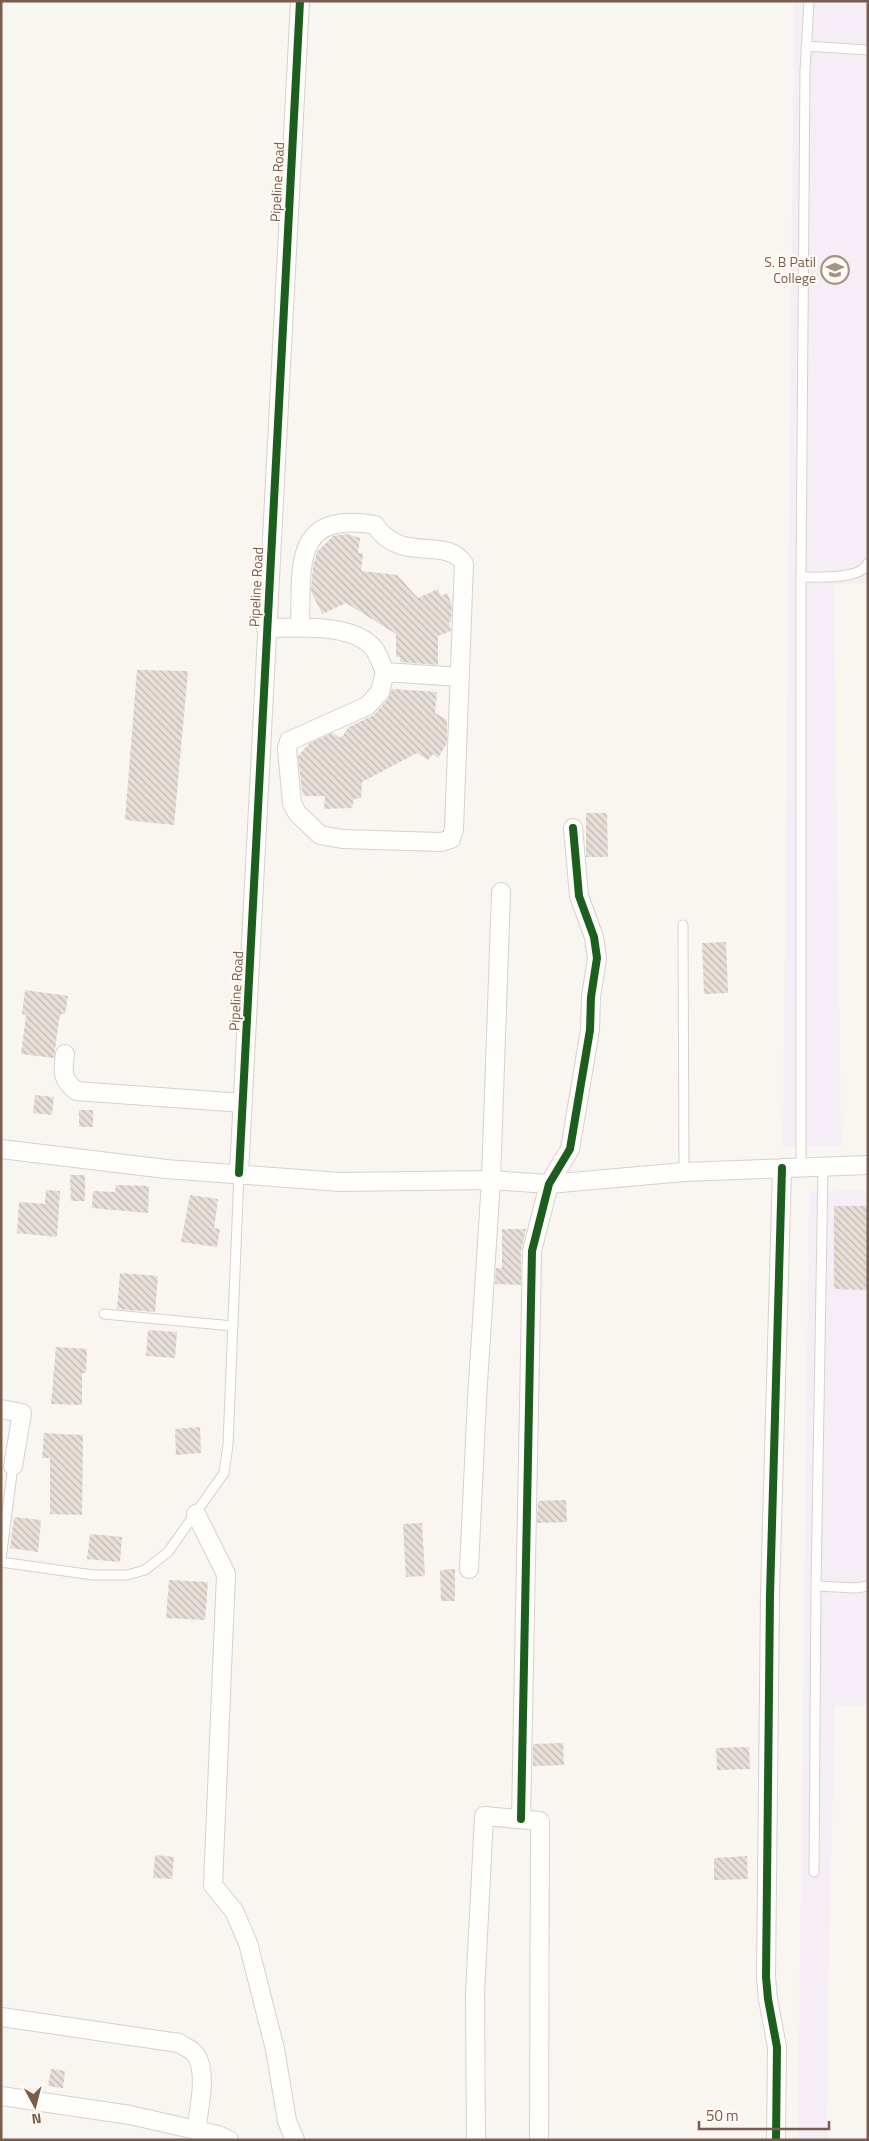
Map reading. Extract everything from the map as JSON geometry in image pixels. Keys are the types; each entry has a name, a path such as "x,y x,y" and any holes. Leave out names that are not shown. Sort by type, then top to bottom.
{"street":[{"name":"Pipeline Road","path":"239,1173 300,1"},
{"path":"266,628 328,628 352,633 374,649 385,672 380,692 367,706 289,740 286,749 292,803 297,813 320,835 342,839 440,842 451,839 454,830 464,564 459,555 447,551 403,547 383,537 375,525 358,522 331,525 314,534 305,548 300,627"},
{"path":"385,672 460,677"},
{"path":"521,1819 532,1251 549,1184 570,1149 590,1030 594,968 598,958 594,937 579,896 573,828"},
{"path":"469,1569 477,1399 492,1180 501,892"},
{"path":"64,1054 63,1072 67,1083 76,1091 243,1103"},
{"path":"1,1148 117,1164 340,1182 492,1180 549,1184 684,1172 868,1165"},
{"path":"776,2140 777,2047 768,1999 766,1976 770,1595 782,1168"},
{"path":"1,1409 22,1413 14,1466"},
{"path":"196,1514 226,1574 213,1885 234,1911 248,1943 275,2049 287,2122 295,2140"},
{"path":"476,2140 475,1994 484,1816 540,1821 539,2140"},
{"path":"1,2018 179,2043 194,2052 200,2064 202,2083 196,2130"},
{"path":"1,2096 130,2115 218,2135 229,2140"}],"lane":[{"path":"801,1167 801,578 806,46 809,1"},
{"path":"806,46 868,50"},
{"path":"801,578 835,576 859,572 866,568 868,563"},
{"path":"684,925 684,1172"},
{"path":"814,1872 816,1586 823,1166"},
{"path":"14,1466 1,1561 93,1575 128,1575 145,1570 168,1552 224,1473 228,1445 239,1173"},
{"path":"104,1314 233,1326"},
{"path":"816,1586 856,1588 868,1586"}],"shaded area":[{"path":"794,1 868,1 868,583 834,584 841,1146 783,1147"},
{"path":"868,1190 868,1706 835,1705 828,1994 827,2140 798,2140 809,1192"}],"building":[{"path":"347,534 360,538 358,553 363,553 361,571 397,575 418,598 438,589 441,596 447,593 452,605 451,621 449,622 451,631 438,636 438,665 400,662 400,657 396,657 396,634 346,603 322,614 311,591 313,567 317,552 333,536"},
{"path":"137,670 188,671 174,825 125,820"},
{"path":"392,689 437,692 435,713 447,720 447,743 438,758 433,754 428,760 417,753 362,782 361,798 354,799 352,808 324,809 325,796 304,796 298,756 310,743 332,733 341,738 349,727 374,715 388,699"},
{"path":"586,813 607,813 608,857 586,857"},
{"path":"726,942 728,993 704,994 702,943"},
{"path":"25,990 68,996 65,1014 61,1014 59,1019 54,1058 21,1054 26,1015 22,1014"},
{"path":"35,1095 54,1097 52,1115 33,1113"},
{"path":"79,1110 93,1110 93,1127 79,1127"},
{"path":"70,1175 85,1175 85,1201 71,1201"},
{"path":"116,1185 149,1186 148,1213 92,1208 93,1191 115,1192"},
{"path":"46,1190 60,1191 57,1237 17,1233 19,1202 45,1204"},
{"path":"190,1195 218,1199 214,1228 220,1229 217,1247 181,1242"},
{"path":"834,1206 868,1206 868,1290 834,1289"},
{"path":"502,1229 526,1229 521,1251 521,1285 495,1284 496,1268 502,1268"},
{"path":"120,1273 158,1276 155,1312 117,1309"},
{"path":"148,1330 177,1332 175,1358 146,1356"},
{"path":"56,1347 87,1349 86,1373 82,1373 82,1405 51,1404"},
{"path":"200,1427 201,1453 176,1455 175,1429"},
{"path":"44,1433 83,1435 82,1515 50,1514 50,1458 42,1458"},
{"path":"566,1500 567,1522 537,1523 538,1501"},
{"path":"14,1517 41,1520 38,1552 10,1548"},
{"path":"422,1523 425,1576 406,1577 403,1524"},
{"path":"90,1534 122,1537 120,1562 87,1559"},
{"path":"455,1569 455,1601 441,1601 440,1570"},
{"path":"169,1580 208,1582 205,1620 166,1618"},
{"path":"563,1743 564,1765 533,1766 533,1744"},
{"path":"749,1747 750,1769 717,1770 716,1748"},
{"path":"155,1855 174,1857 172,1879 153,1878"},
{"path":"747,1856 748,1879 714,1880 714,1858"},
{"path":"51,2069 65,2071 63,2088 48,2086"}],"cycle path":[{"path":"239,1173 300,1"},
{"path":"521,1819 532,1251 549,1184 570,1149 590,1030 591,997 597,958 594,937 579,896 573,828"},
{"path":"776,2140 777,2047 766,1977 770,1595 782,1168"}],"place":[{"name":"S. B Patil College","path":"835,270"}]}
